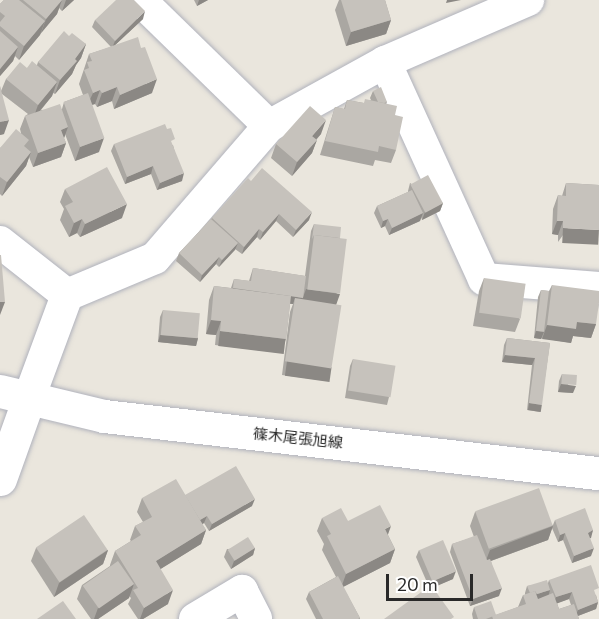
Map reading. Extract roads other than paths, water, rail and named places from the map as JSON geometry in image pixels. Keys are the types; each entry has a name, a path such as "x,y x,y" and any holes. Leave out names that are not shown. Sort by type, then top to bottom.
{"main road":[{"name":"篠木尾張旭線","path":"14,394 115,417 599,473"},
{"path":"0,479 14,394"}],"street":[{"path":"140,0 269,126"},
{"path":"14,394 67,295 155,258 269,126 385,62 528,0"},
{"path":"385,62 484,279 599,288"},
{"path":"0,242 67,295"},
{"path":"195,619 242,591 256,619"}]}
